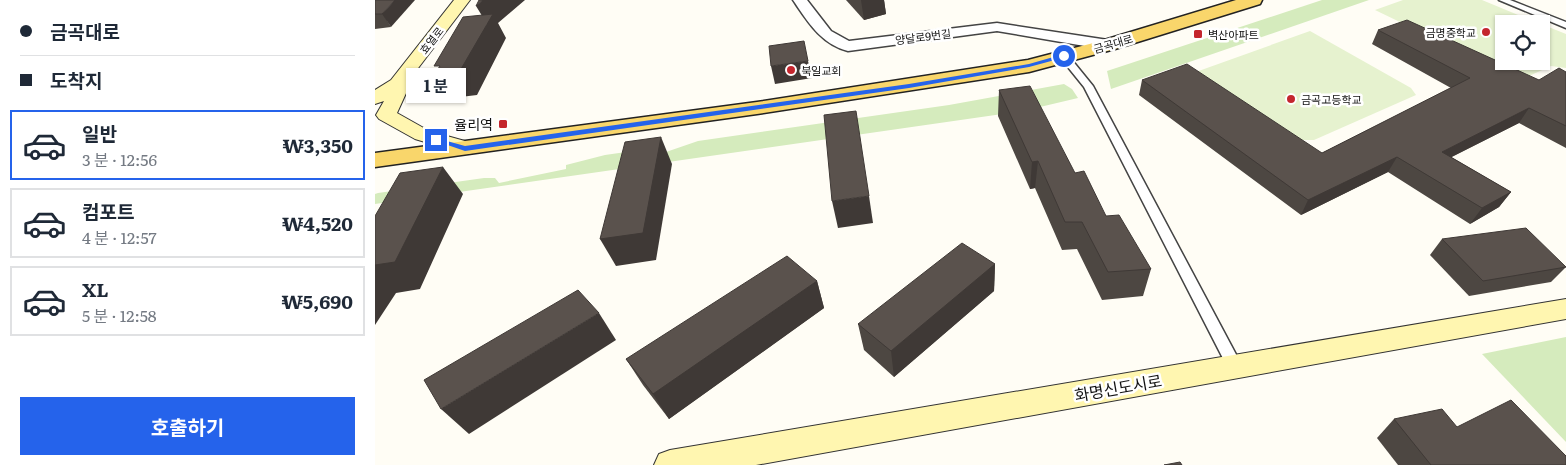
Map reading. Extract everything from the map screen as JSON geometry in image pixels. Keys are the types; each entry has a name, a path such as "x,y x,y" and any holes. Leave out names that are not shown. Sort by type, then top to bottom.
{"main road":[{"name":"효열로","path":"375,98 397,84 462,0"},
{"name":"금곡대로","path":"375,160 909,86 1029,66 1071,48 1109,45 1254,0"},
{"path":"397,84 397,91 381,112 422,135 465,148"},
{"name":"화명신도시로","path":"670,465 1566,309"}],"street":[{"name":"양달로9번길","path":"800,0 820,28 837,44 848,46 997,27 1071,48"},
{"path":"1503,0 1566,25"},
{"path":"1071,48 1088,86 1235,367"}],"green space":[{"path":"1322,0 1369,0 1111,89 1107,71"},
{"path":"1403,0 1482,0 1518,15 1495,15 1495,68 1375,10"},
{"path":"1550,28 1566,34 1566,68 1551,66"},
{"path":"1310,31 1411,88 1416,95 1314,140 1294,140 1193,73"},
{"path":"1499,70 1542,70 1520,80"},
{"path":"1064,84 1072,89 1078,98 1023,111 375,204 375,194 378,193 484,178 495,178 499,183 566,169 566,165 605,155 654,148 666,152 698,141 949,105"},
{"path":"1566,337 1566,442 1482,354"}],"building":[{"path":"375,0 395,0 382,14 375,14"},
{"path":"493,14 461,69 435,73 440,66 434,66 463,17"},
{"path":"1407,20 1495,60 1495,70 1517,70 1539,80 1559,68 1566,72 1566,126 1529,108 1442,152 1511,192 1482,208 1397,157 1308,200 1142,80 1187,64 1322,153 1470,78 1378,30"},
{"path":"804,41 808,61 771,66 769,46"},
{"path":"1030,86 1075,173 1084,171 1106,216 1119,215 1151,269 1108,272 1082,222 1065,222 1038,161 1032,162 999,90"},
{"path":"856,111 869,196 832,201 824,115"},
{"path":"661,137 643,233 600,239 625,142"},
{"path":"443,167 395,262 375,265 375,216 400,173"},
{"path":"1526,228 1566,267 1483,281 1442,239"},
{"path":"962,243 995,264 891,351 858,324"},
{"path":"787,256 817,281 653,394 626,359"},
{"path":"578,290 599,313 441,409 424,380"},
{"path":"1511,400 1566,456 1566,465 1431,465 1394,419 1442,409 1457,427"},
{"path":"1180,462 1182,465 1164,465"}],"place":[{"name":"금명중학교","path":"1486,32"},
{"name":"벽산아파트","path":"1198,34"},
{"name":"북일교회","path":"791,70"},
{"name":"금곡고등학교","path":"1291,99"},
{"name":"율리역","path":"503,124"}],"route":[{"path":"436,140 465,148 909,86 1029,66 1064,56"}]}
